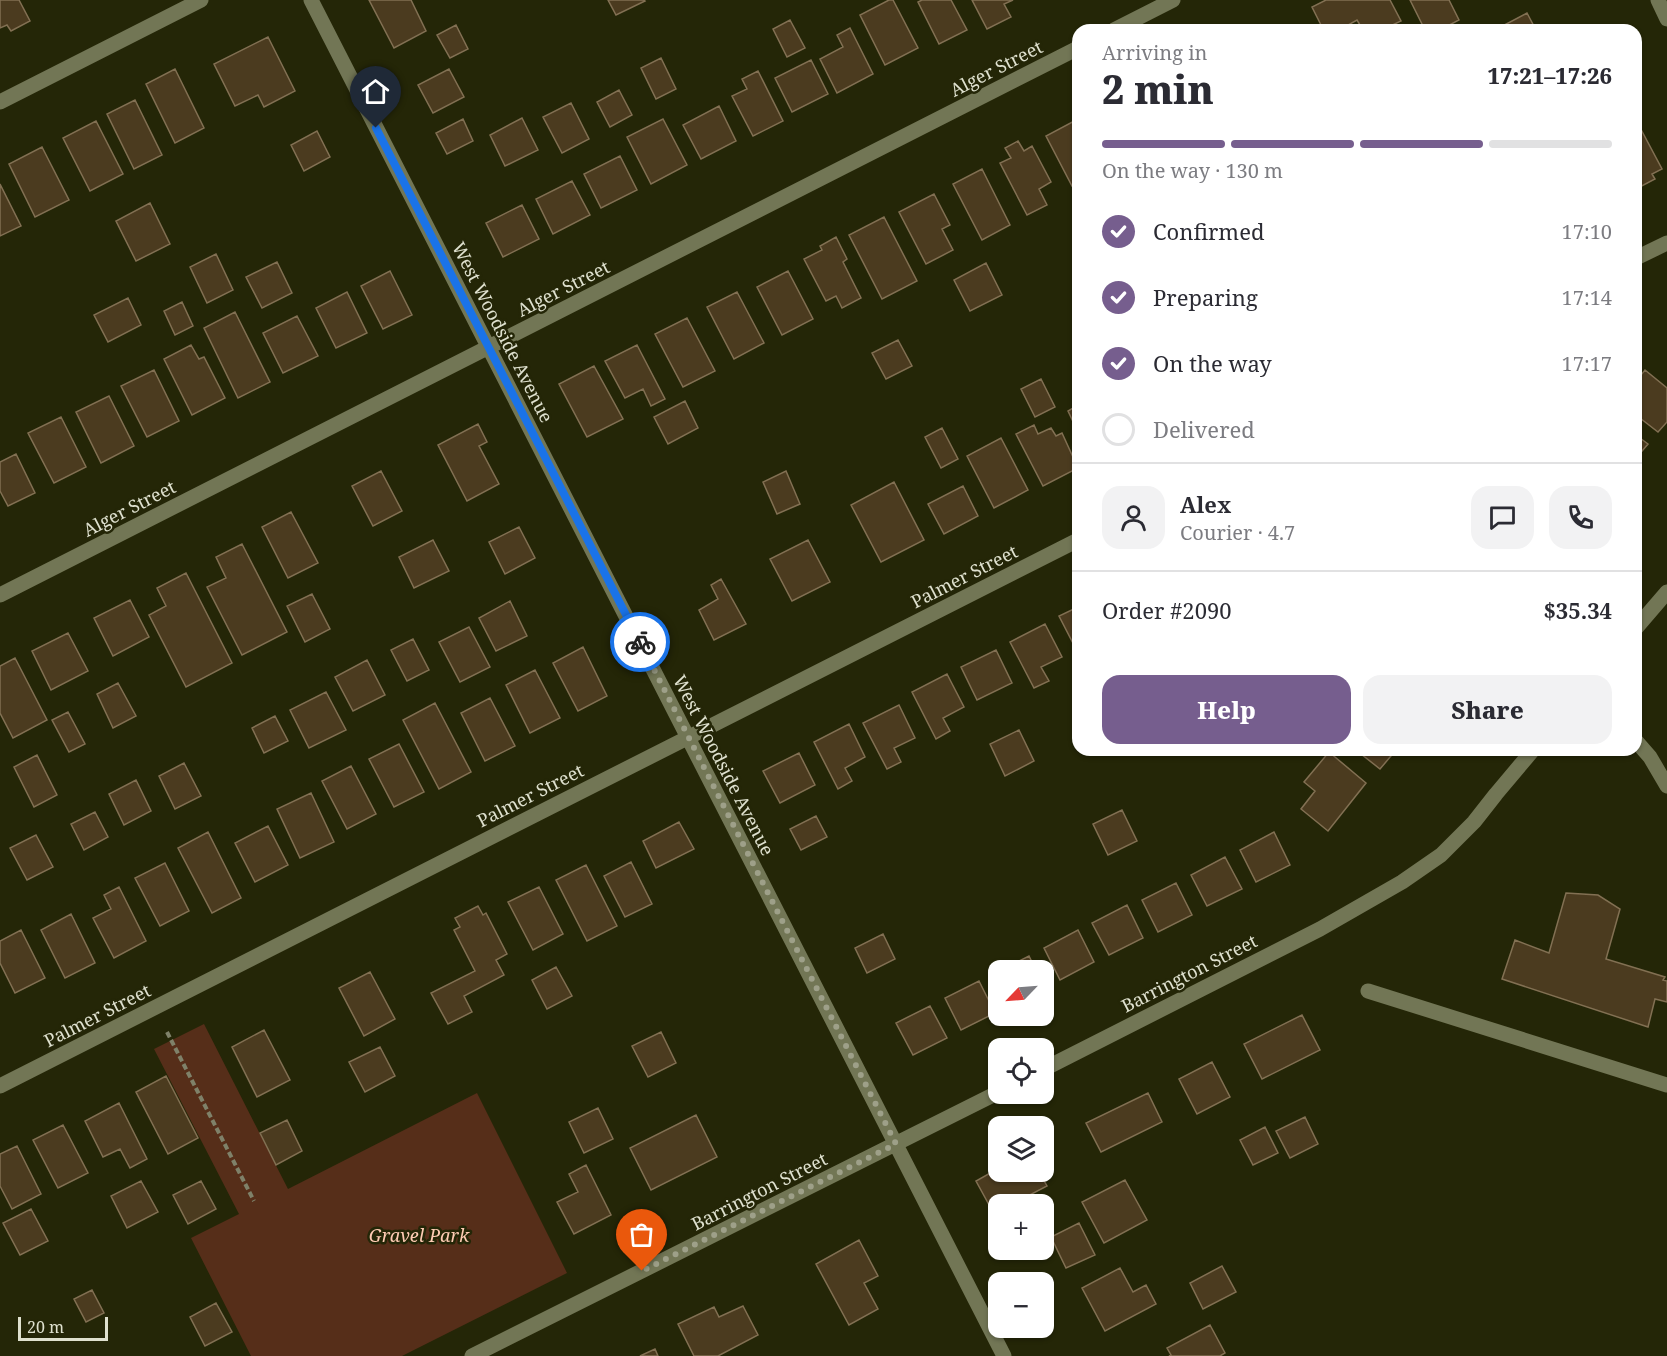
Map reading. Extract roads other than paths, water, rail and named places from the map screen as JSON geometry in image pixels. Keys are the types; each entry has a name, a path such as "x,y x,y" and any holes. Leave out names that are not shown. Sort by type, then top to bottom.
{"street":[{"path":"0,102 201,0"},
{"name":"West Woodside Avenue","path":"310,0 1004,1356"},
{"path":"1126,24 1173,0"},
{"path":"1661,1 1667,19"},
{"name":"Alger Street","path":"0,595 1072,51"},
{"path":"1642,255 1667,243"},
{"name":"Palmer Street","path":"0,1086 1072,543"},
{"path":"1642,621 1667,592"},
{"path":"1642,748 1667,786"},
{"name":"Barrington Street","path":"1054,1064 1320,929 1402,882 1441,855 1474,822 1528,756"},
{"path":"1368,991 1667,1085"},
{"name":"Barrington Street","path":"472,1356 988,1098"}],"park label":[{"name":"Gravel Park","path":"419,1235"}]}
